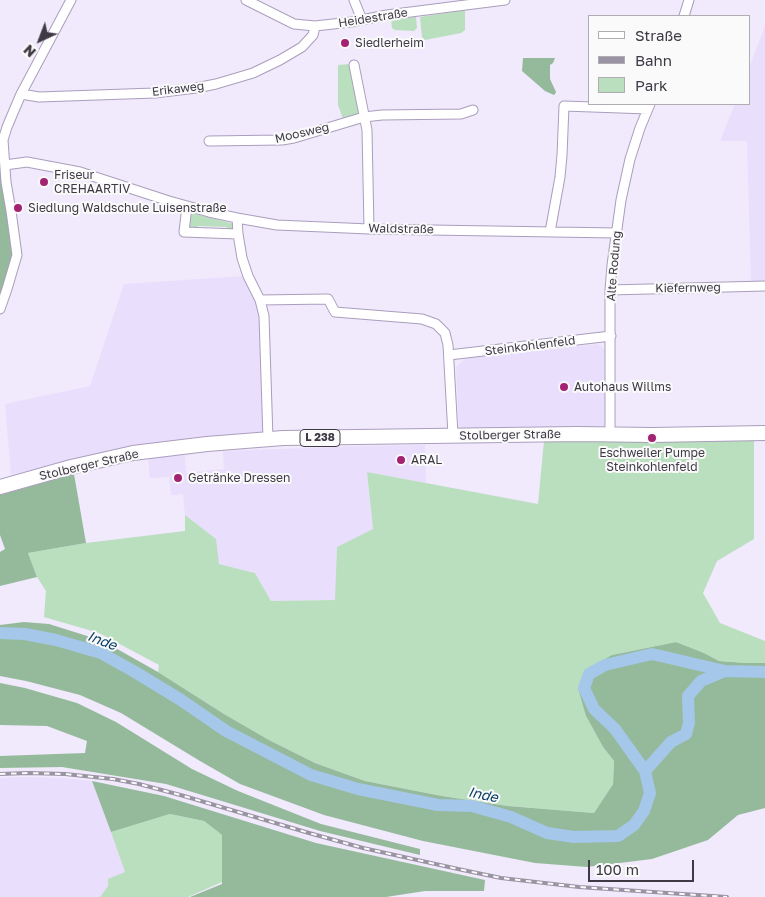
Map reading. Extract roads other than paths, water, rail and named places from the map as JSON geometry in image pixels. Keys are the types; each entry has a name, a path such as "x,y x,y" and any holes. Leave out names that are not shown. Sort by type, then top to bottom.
{"main road":[{"name":"Stolberger Straße","path":"0,487 79,465 133,453 268,439 759,433"}],"street":[{"path":"0,309 17,255 3,140 21,94 70,0"},
{"name":"Heidestraße","path":"246,0 294,24 315,26 459,3 505,0"},
{"path":"354,0 362,20"},
{"path":"684,15 689,0"},
{"name":"Erikaweg","path":"21,94 39,97 155,93 216,84 253,73 280,60 302,46 313,35 315,26"},
{"path":"354,65 367,130 369,229"},
{"path":"550,232 561,170 564,106 649,106"},
{"name":"Alte Rodung","path":"610,434 610,290 616,233 630,159 649,106"},
{"name":"Moosweg","path":"209,141 282,140 364,117 461,114 472,110"},
{"name":"Waldstraße","path":"5,165 27,162 80,172 187,206 277,225 369,229 616,233"},
{"path":"187,206 184,232 238,234"},
{"path":"237,218 242,258 260,300 264,316 268,439"},
{"name":"Kiefernweg","path":"610,290 765,286"},
{"path":"260,300 328,299 336,312 422,319 436,324 445,333 448,345 453,436"},
{"name":"Steinkohlenfeld","path":"449,355 611,336"}],"waterway":[{"name":"Inde","path":"0,633 25,634 56,640 101,653 181,700 226,731 311,775 358,789 438,805 472,806 511,817 547,833 574,837 618,836 634,825 644,811 650,793 645,771 615,729 594,709 584,688 589,674 605,665 652,654 725,671 765,672"},
{"path":"645,771 671,742 686,734 689,723 688,696 701,681 725,671"}],"railway":[{"path":"0,774 65,774 139,784 363,848 501,878 579,887 727,897"}],"place":[{"name":"Siedlerheim","path":"345,43"},
{"name":"Friseur CREHAARTIV","path":"44,182"},
{"name":"Siedlung Waldschule Luisenstraße","path":"18,208"},
{"name":"Autohaus Willms","path":"564,387"},
{"name":"Eschweiler Pumpe Steinkohlenfeld","path":"652,438"},
{"name":"ARAL","path":"401,460"},
{"name":"Getränke Dressen","path":"178,478"}]}
